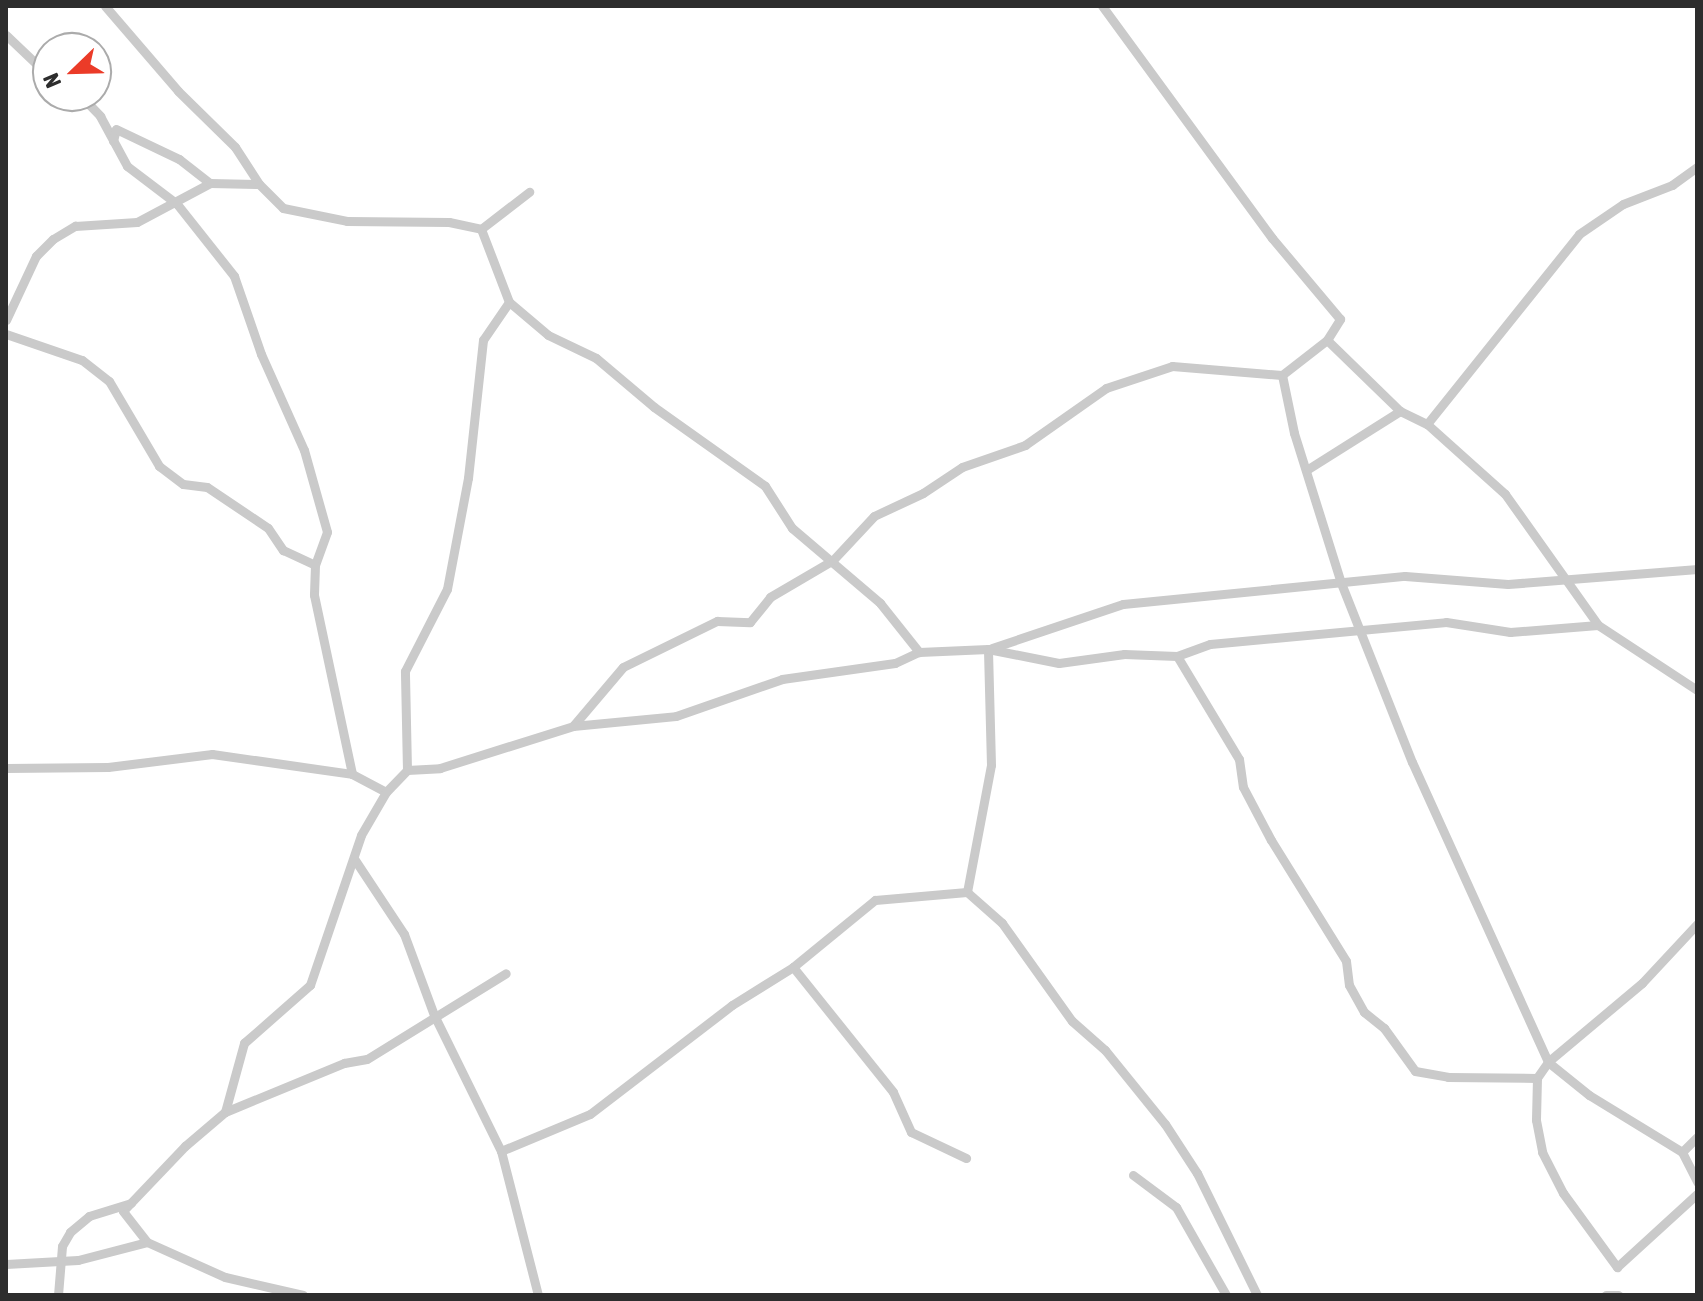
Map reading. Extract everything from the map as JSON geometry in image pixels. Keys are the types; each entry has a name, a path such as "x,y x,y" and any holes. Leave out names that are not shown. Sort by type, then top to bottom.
{"street":[{"path":"105,6 178,91 235,147 259,184 283,208 347,221 449,222 481,229 511,211 529,192"},
{"path":"573,726 623,667 717,621 750,622 770,597 833,560 874,516 910,501 962,467 1025,445 1106,388 1172,366 1282,375 1327,340 1340,319 1272,238 1102,6"},
{"path":"6,35 32,60"},
{"path":"96,112 127,166 177,204 234,276 261,354 304,450 327,532 315,565 322,641 352,774"},
{"path":"113,141 116,129 179,159 210,183"},
{"path":"1427,424 1579,234 1623,204 1672,185 1697,167"},
{"path":"6,320 36,256 53,239 75,226 137,222 177,204 210,183 259,184"},
{"path":"481,229 509,302 548,335 596,358 654,407 765,486 792,528 880,603 919,652"},
{"path":"407,770 405,671 447,589 468,478 483,340 509,302"},
{"path":"6,334 82,360 109,381 159,466 183,484 207,487 268,528 283,550 315,565"},
{"path":"1327,340 1400,411 1427,424 1505,494 1562,579 1598,625 1697,690"},
{"path":"1282,375 1294,433 1308,469 1341,583 1548,1062 1589,1095 1682,1152 1697,1182"},
{"path":"1308,469 1400,411"},
{"path":"988,649 1123,604 1405,576 1508,584 1697,569"},
{"path":"225,1112 244,1043 310,985 361,835 386,792 407,770 440,768 573,726 676,716 782,679 895,663 919,652 988,649 1059,663 1124,654 1177,656 1241,641 1361,634 1446,622 1510,632 1598,625"},
{"path":"967,892 991,765 988,649"},
{"path":"1177,656 1239,759 1243,787 1271,840 1346,961 1349,985 1364,1012 1384,1028 1415,1071 1448,1077 1537,1078"},
{"path":"6,768 108,767 212,754 352,774 386,792"},
{"path":"355,860 404,934 434,1015 501,1151 538,1295"},
{"path":"501,1151 590,1114 732,1005 793,967 875,900 967,892 1002,923 1072,1021 1105,1050 1165,1124 1197,1173 1257,1295"},
{"path":"1697,924 1642,983 1548,1062 1537,1078 1542,1152 1563,1193 1617,1267 1697,1194"},
{"path":"793,967 893,1092 911,1132 966,1158"},
{"path":"303,1295 225,1277 147,1242 123,1211 225,1112 344,1063 367,1059 506,973"},
{"path":"1682,1152 1697,1137"},
{"path":"1133,1175 1176,1207 1226,1295"},
{"path":"58,1295 61,1258 70,1232 89,1216 131,1203"},
{"path":"6,1264 61,1258 78,1260 147,1242"},
{"path":"1606,1295 1618,1295"}]}
